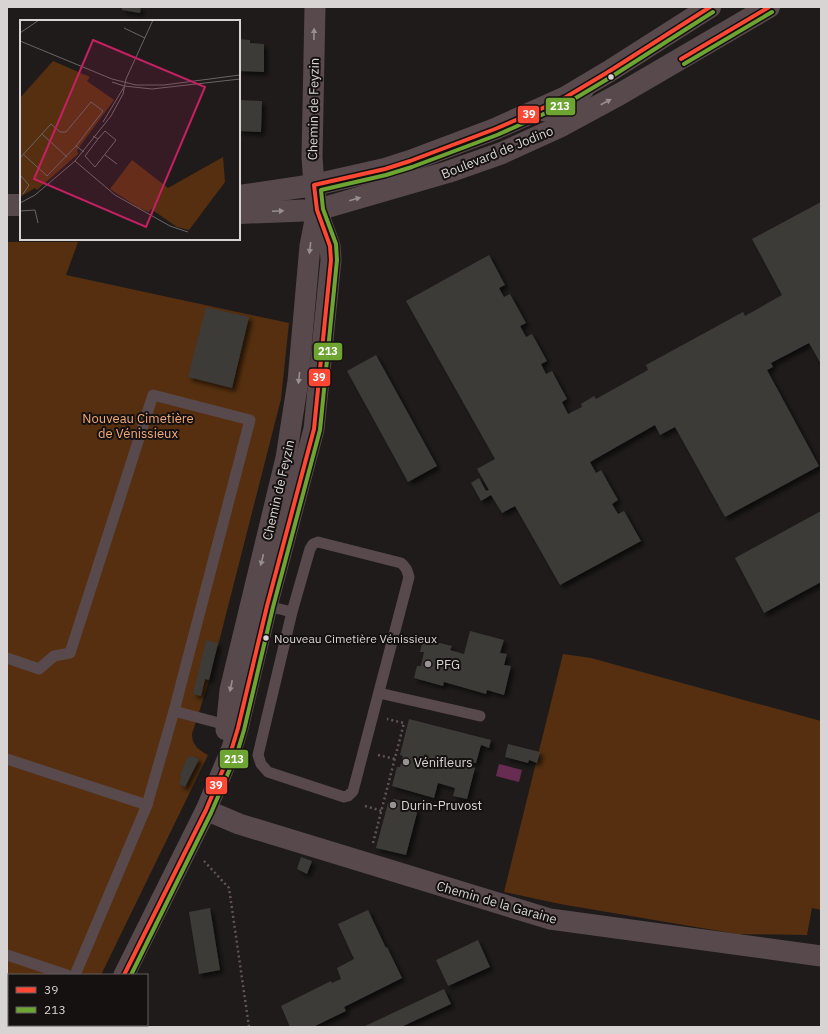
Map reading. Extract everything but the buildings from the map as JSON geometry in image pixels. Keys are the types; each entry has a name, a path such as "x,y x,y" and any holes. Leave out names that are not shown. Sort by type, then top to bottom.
{"street":[{"name":"Chemin de Feyzin","path":"124,974 206,810 232,748 232,726 259,604 314,429 331,260 330,246 317,210 312,157 315,7"},
{"name":"Boulevard de Jodino","path":"240,196 314,185 385,169 410,162 495,130 566,97 710,7"},
{"name":"Boulevard de Jodino","path":"240,213 317,210 448,172 502,153 557,122 620,94 769,7"},
{"path":"7,205 20,205"},
{"name":"Chemin de la Garaine","path":"206,810 239,824 550,920 821,956"}],"lane":[{"path":"530,114 557,122 588,92 604,83 608,72"},
{"path":"7,658 39,669 54,656 70,653 153,395 250,420 174,711 147,805 75,974"},
{"path":"318,542 401,563 405,567 409,577 353,791 348,796 344,797 268,772 261,764 258,755 292,612 310,549 312,544 318,542"},
{"path":"259,604 292,612"},
{"path":"379,693 480,716"},
{"path":"174,711 232,726"},
{"path":"7,759 147,805"},
{"path":"7,955 64,974"}],"path":[{"path":"387,719 404,723"},
{"path":"378,755 395,759"},
{"path":"365,806 382,811"},
{"path":"189,844 229,888 249,1027"}],"green space":[{"name":"Nouveau Cimetière de Vénissieux","path":"7,242 78,242 66,275 289,323 281,399 209,681 192,734 195,745 208,755 101,974 8,974 8,1026 76,1027 7,1027"},
{"path":"563,654 591,658 821,721 821,910 812,908 807,935 737,934 560,904 504,892"}],"shaded area":[{"path":"499,764 522,770 519,782 496,776"}],"transit line":[{"name":"39","path":"124,974 206,810 232,748 267,606 314,429 331,260 330,246 317,210 314,185 385,169 410,161 495,129 530,114 566,97 710,7"},
{"name":"39","path":"681,59 769,7"},
{"name":"213","path":"131,974 211,813 238,750 273,607 320,430 337,260 336,244 323,209 321,190 386,175 412,167 497,135 533,119 569,102 713,12"},
{"name":"213","path":"684,64 772,12"}],"place":[{"name":"Nouveau Cimetière Vénissieux","path":"266,638"},
{"name":"PFG","path":"428,664"},
{"name":"Vénifleurs","path":"406,762"},
{"name":"Durin-Pruvost","path":"393,805"}]}
